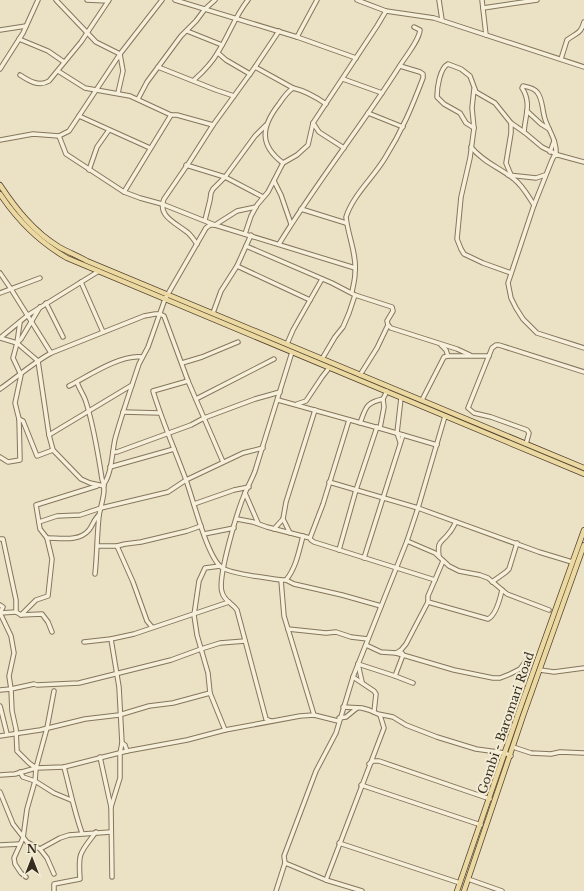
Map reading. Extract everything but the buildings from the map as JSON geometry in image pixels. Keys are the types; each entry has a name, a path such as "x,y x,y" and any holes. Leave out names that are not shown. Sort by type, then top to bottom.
{"main road":[{"path":"0,185 11,202 28,222 43,236 59,247 87,261 329,368 584,474"},
{"path":"0,194 22,223 38,238 67,258 212,313 584,468"},
{"path":"575,562 584,530"},
{"path":"575,562 584,545"},
{"name":"Gombi - Baromari Road","path":"464,891 511,756 575,562"},
{"name":"Gombi - Baromari Road","path":"458,891 505,754 575,562"}],"street":[{"path":"0,69 19,39 38,0"},
{"path":"56,0 96,42 120,54"},
{"path":"87,0 108,1"},
{"path":"0,140 33,134 59,136 69,131 120,54 162,0"},
{"path":"175,0 279,31 356,58"},
{"path":"138,99 147,82 181,36 215,0"},
{"path":"194,80 218,53 235,18 248,0"},
{"path":"297,37 317,0"},
{"path":"357,0 367,2 386,11 442,20 584,67"},
{"path":"439,0 442,20"},
{"path":"482,0 486,35"},
{"path":"483,8 537,0"},
{"path":"20,75 31,82 44,84 49,81 81,42 86,32 108,1"},
{"path":"245,234 251,216 274,181 283,163 297,155 308,145 313,123 386,11"},
{"path":"561,59 567,40 582,29 584,22"},
{"path":"0,30 26,26"},
{"path":"279,244 301,209 400,66 420,32 420,30 414,27"},
{"path":"187,30 222,45"},
{"path":"197,244 186,231 167,218 162,204 213,125 279,31"},
{"path":"19,39 48,51 64,62"},
{"path":"218,53 226,60 250,74"},
{"path":"118,93 123,71 120,54"},
{"path":"474,128 466,123 460,113 444,104 437,97 440,72 442,68 448,64 461,69 471,78 474,89 472,108 474,128 461,197 457,235 459,244 464,254 511,273"},
{"path":"322,359 335,337 343,327 349,313 353,294 355,268 353,249 346,223 347,212 384,160 403,127 410,112 423,74 400,66"},
{"path":"158,67 234,96"},
{"path":"255,67 293,88 316,96 326,104"},
{"path":"58,71 85,88 118,93 138,99 171,116 176,115 213,125"},
{"path":"343,79 382,93"},
{"path":"524,132 524,120 527,111 528,99 522,88 523,86 535,90 541,99 544,118 554,141 557,155"},
{"path":"205,220 213,189 225,177 258,131 266,125 274,110 288,91 293,88"},
{"path":"474,89 476,92 495,103 511,123 542,147 557,155 584,162"},
{"path":"527,111 549,129"},
{"path":"368,113 403,127"},
{"path":"79,116 150,148"},
{"path":"124,192 171,116"},
{"path":"313,123 319,132 344,148"},
{"path":"509,175 506,163 511,133 511,123"},
{"path":"266,125 267,145 273,156 283,163"},
{"path":"89,170 97,147 109,130"},
{"path":"59,136 66,154 124,192 162,204 215,225 355,268"},
{"path":"550,152 554,141"},
{"path":"471,147 476,154 514,179 522,187 534,205"},
{"path":"557,155 554,156 552,160 534,205 508,283 511,298 523,319 532,329 537,333 584,348"},
{"path":"186,165 225,177 263,198"},
{"path":"509,175 536,178 546,174"},
{"path":"274,181 292,224"},
{"path":"95,574 99,515 104,485 107,479 123,412 142,357 148,347 166,296 206,228 210,225 215,225 237,212 256,207"},
{"path":"301,209 346,223"},
{"path":"212,313 220,291 236,266 251,236"},
{"path":"246,246 353,294 392,307 394,311 388,321 388,325 377,348 360,375"},
{"path":"236,266 310,300"},
{"path":"0,338 40,307 99,271"},
{"path":"0,273 51,353"},
{"path":"0,294 40,278"},
{"path":"287,344 322,279"},
{"path":"81,282 103,332"},
{"path":"46,303 63,337"},
{"path":"17,343 32,322 40,307"},
{"path":"0,389 38,360 51,353 144,316 160,314 164,316 188,381 224,462"},
{"path":"0,457 8,462 20,460 19,419 15,403 21,374 13,358 20,322"},
{"path":"388,325 396,330 457,349 470,355"},
{"path":"0,338 17,343 38,360 49,435 53,450 81,479 98,485"},
{"path":"182,363 202,357 238,342"},
{"path":"440,344 446,350 448,356"},
{"path":"526,444 529,433 527,430 491,417 474,413 468,408 492,348 496,345 584,372"},
{"path":"271,722 266,719 263,712 257,682 237,610 233,605 225,600 221,591 221,567 245,492 249,487 278,400 292,352"},
{"path":"422,400 443,360 448,356 489,356"},
{"path":"69,386 114,362 130,357 142,357"},
{"path":"196,399 274,359"},
{"path":"296,404 306,401 329,368"},
{"path":"188,381 153,391 214,561 221,567"},
{"path":"77,382 89,412 104,485"},
{"path":"49,435 132,386"},
{"path":"339,550 356,490 378,428 384,407 383,399 389,387"},
{"path":"113,452 117,452 168,434 204,418 255,399 280,392"},
{"path":"400,442 398,433 401,398"},
{"path":"360,423 365,408 370,403 383,399"},
{"path":"278,400 437,445"},
{"path":"306,401 308,408"},
{"path":"274,529 283,519 286,502 315,410"},
{"path":"123,412 160,413"},
{"path":"276,891 285,863 284,856 310,785 336,733 353,677 407,541 445,416"},
{"path":"19,419 23,421 37,456 53,450"},
{"path":"310,538 323,504 349,420"},
{"path":"364,558 382,497 403,435"},
{"path":"39,522 57,516 80,515 101,508 168,492 186,480 243,453 262,448"},
{"path":"110,467 174,449"},
{"path":"329,482 418,508 516,543 575,562"},
{"path":"21,615 36,600 48,596 52,559 47,538 40,529 36,505 98,485 104,485"},
{"path":"194,504 234,490 249,487"},
{"path":"245,492 258,523"},
{"path":"47,538 75,538 82,536 99,515"},
{"path":"237,518 310,538 314,542 435,580"},
{"path":"283,519 290,533"},
{"path":"439,556 438,547 440,541 449,534 456,522"},
{"path":"98,546 118,546 141,542 187,531 201,526"},
{"path":"204,534 234,528"},
{"path":"286,580 296,560 303,536"},
{"path":"0,539 3,539 16,600 16,612"},
{"path":"407,541 439,556 449,566 459,571 480,575 514,598 549,610"},
{"path":"492,582 509,569 516,543"},
{"path":"118,546 147,621 152,627"},
{"path":"366,645 381,652 396,652 401,650 410,638 428,602 428,596 443,561"},
{"path":"225,730 210,693 208,673 194,615 199,581 205,568 221,567 286,580 294,584 381,606"},
{"path":"280,580 284,616 314,715"},
{"path":"428,602 488,619 496,610 502,590"},
{"path":"84,642 111,639 134,634 229,602"},
{"path":"0,605 3,607 0,613"},
{"path":"0,613 16,612 21,615 42,614 48,622 52,632"},
{"path":"0,613 11,636 14,653 9,676 12,711 16,729 15,734 17,751 28,763 36,768"},
{"path":"288,629 326,633 336,632 351,637 368,639"},
{"path":"111,639 119,687 119,715 122,743 120,753 120,778 111,807"},
{"path":"0,690 34,684 79,683 171,660 220,644 245,641"},
{"path":"395,676 403,655 401,650"},
{"path":"396,652 454,670 493,678 500,678 510,674 520,669 525,662"},
{"path":"358,664 413,683"},
{"path":"358,664 362,682"},
{"path":"540,670 554,672 584,668"},
{"path":"353,677 362,682 376,694 374,712"},
{"path":"26,877 20,875 14,858 23,838 27,809 35,781 36,768 47,728 54,691"},
{"path":"0,736 40,730 85,719 119,715 149,706 210,693"},
{"path":"0,706 7,734"},
{"path":"343,707 362,708 380,715 393,717 406,725 437,738 476,750 511,756"},
{"path":"0,775 15,774 36,768 64,767 100,757 187,740 225,730 300,716 314,715 339,720 346,717 358,708"},
{"path":"326,880 384,728 380,715"},
{"path":"122,743 126,745 128,751"},
{"path":"514,747 531,753 584,753"},
{"path":"100,757 111,807 112,877"},
{"path":"370,764 379,761 490,799"},
{"path":"64,767 71,792 71,800 82,833"},
{"path":"20,772 23,777 35,781 54,793 71,800"},
{"path":"361,785 481,825"},
{"path":"0,792 13,824 27,842 40,849 48,858 54,874"},
{"path":"54,891 54,884 80,879 80,855 96,832"},
{"path":"40,849 60,838 69,835 111,832"},
{"path":"339,843 460,883"},
{"path":"0,845 20,844"},
{"path":"285,863 326,880 362,891"},
{"path":"468,879 502,891"}]}
